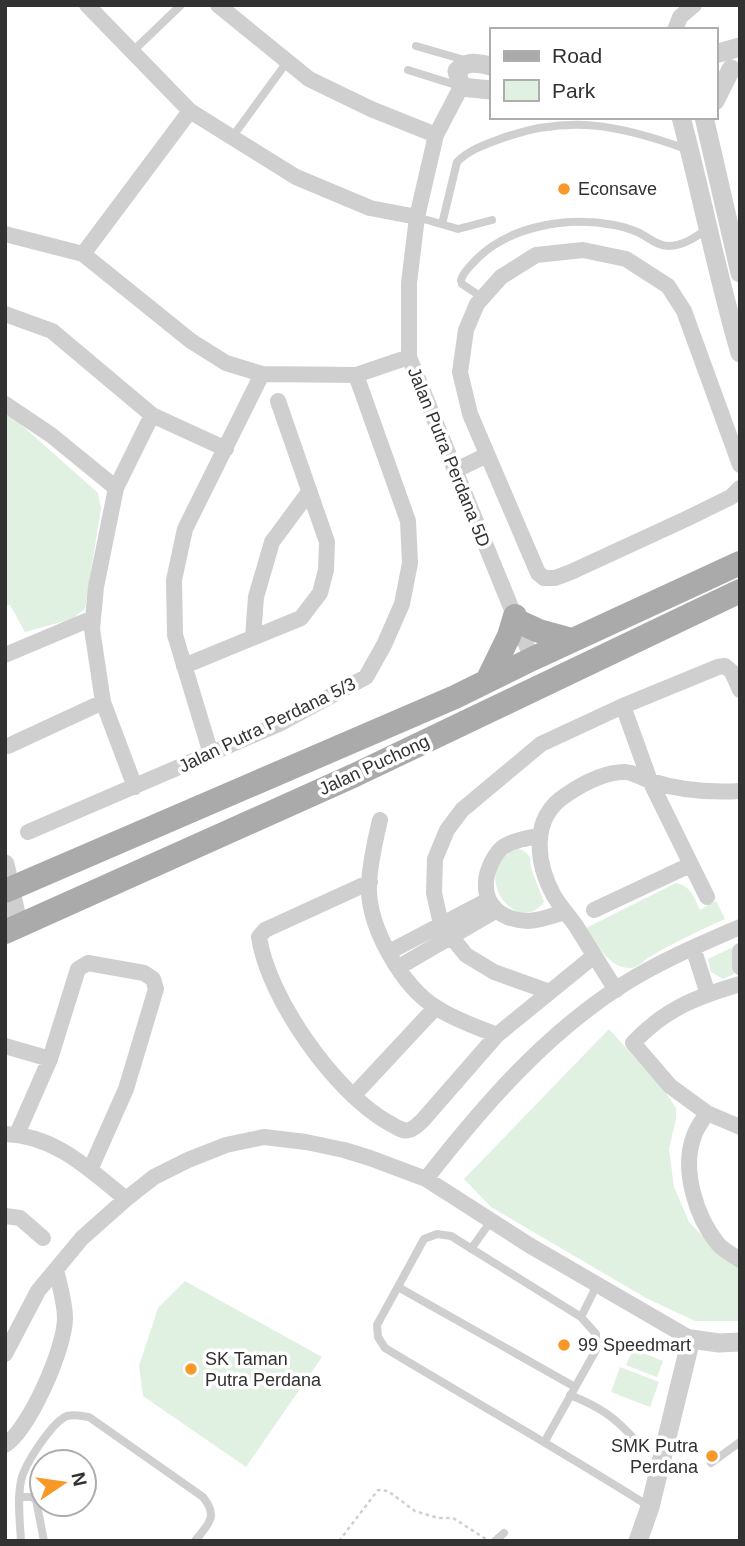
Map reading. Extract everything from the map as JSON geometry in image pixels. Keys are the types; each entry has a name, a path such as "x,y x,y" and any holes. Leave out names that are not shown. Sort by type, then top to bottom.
{"main road":[{"name":"Jalan Puchong","path":"8,890 487,681 740,563"},
{"name":"Jalan Puchong","path":"12,929 355,775 740,591"},
{"path":"487,681 516,618 539,631 572,640"},
{"path":"474,718 483,708 521,687 528,677 532,659 547,669 554,670 601,650 616,651"}],"street":[{"path":"87,5 190,111 296,177 326,191 370,208 418,217"},
{"path":"218,5 309,79 371,109 436,135"},
{"path":"676,28 680,16 692,6"},
{"path":"717,53 740,47"},
{"path":"490,66 471,62 457,71 461,87 490,90"},
{"path":"717,96 729,69"},
{"name":"Jalan Putra Perdana 5D","path":"461,87 436,135 418,217 408,282 409,357 532,659"},
{"path":"83,254 190,111"},
{"path":"672,119 685,133 721,289 735,321 740,353"},
{"path":"707,123 740,273"},
{"path":"5,234 83,254 191,341 226,363 262,374 356,375 409,357"},
{"path":"740,465 684,311 668,286 626,258 583,250 536,255 501,277 477,304 466,330 460,372 470,414 538,573 544,578 555,578 571,572 731,497 740,488"},
{"path":"5,314 52,331 152,415 226,449"},
{"path":"211,754 175,635 174,580 185,529 262,374"},
{"name":"Jalan Putra Perdana 5/3","path":"29,832 279,724 366,677 402,604 410,563 408,521 356,375"},
{"path":"184,666 301,618 320,593 326,570 327,541 278,401"},
{"path":"5,404 51,435 116,488"},
{"path":"135,787 103,702 92,629 96,587 116,488 152,415"},
{"path":"454,471 487,455"},
{"path":"253,637 256,597 272,542 309,492"},
{"path":"5,655 93,618"},
{"path":"550,992 494,972 466,955 446,930 434,893 435,859 447,830 462,810 541,744 623,706 725,666 732,672 740,690"},
{"path":"8,746 103,702"},
{"path":"623,706 650,781 707,897"},
{"path":"616,990 554,896 542,869 538,842 545,818 560,798 580,785 627,771 650,781 715,793 740,791"},
{"path":"380,820 370,882 372,916 389,952 425,1000 497,1035"},
{"path":"540,836 518,840 502,848 492,861 486,877 485,893 491,905 509,917 529,921 565,912"},
{"path":"5,864 12,929"},
{"path":"594,910 690,865"},
{"path":"370,882 265,930 259,937 261,951 286,1009 308,1042 353,1096 382,1119 402,1130 411,1130 422,1121 497,1035 594,956"},
{"path":"389,952 446,930 491,905"},
{"path":"426,1179 464,1129 514,1074 564,1029 616,990 692,948 740,927"},
{"path":"399,967 446,930"},
{"path":"692,948 708,993"},
{"path":"740,951 740,967"},
{"path":"90,1170 126,1089 156,989 153,979 144,973 88,963 78,969 50,1059 11,1134 48,1142 75,1158 126,1199"},
{"path":"740,984 708,993 678,1006 651,1024 633,1043 670,1086 707,1112 740,1126"},
{"path":"353,1096 436,1007"},
{"path":"5,1046 50,1059"},
{"path":"707,1112 694,1136 691,1148 689,1161 693,1188 702,1219 719,1245 740,1260"},
{"path":"5,1354 38,1291 82,1238 126,1199 154,1177 188,1160 226,1145 264,1137 344,1150 426,1179 491,1221 691,1339 719,1343 740,1342"},
{"path":"5,1216 20,1218 43,1238"},
{"path":"5,1445 28,1420 55,1360 65,1318 56,1269"},
{"path":"638,1541 650,1507 691,1339"}],"lane":[{"path":"132,52 181,5"},
{"path":"416,46 471,62"},
{"path":"233,136 287,62"},
{"path":"408,69 461,87"},
{"path":"442,224 457,162 478,147 529,129 564,125 612,126 654,137 685,133"},
{"path":"418,217 458,229 492,220"},
{"path":"483,298 463,284 462,275 481,254 517,233 556,224 587,222 634,230 657,244 669,246 682,244 708,229"},
{"path":"471,1249 491,1221"},
{"path":"545,1441 596,1350 596,1334 581,1317 451,1237 438,1234 424,1239 377,1325 378,1337 385,1348 545,1441 650,1507"},
{"path":"581,1317 597,1285"},
{"path":"398,1287 599,1406 636,1441"},
{"path":"21,1541 21,1479 40,1443 65,1417 76,1415 89,1418 203,1497 211,1507 211,1520 195,1541"},
{"path":"711,1463 740,1442"},
{"path":"19,1497 32,1497 36,1500 44,1541"},
{"path":"495,1541 504,1533"}],"path":[{"path":"339,1541 378,1490 388,1491 415,1511 438,1518 453,1518 488,1541"}],"green space":[{"path":"5,414 16,420 98,493 101,508 85,609 72,619 25,632 10,605 5,606"},
{"path":"518,848 530,857 531,868 544,902 533,911 521,912 510,907 501,897 496,885 496,871 503,858"},
{"path":"676,883 689,889 700,910 716,901 725,919 669,946 635,967 621,967 609,959 586,928"},
{"path":"731,948 735,954 734,974 723,979 711,972 708,959"},
{"path":"609,1029 676,1108 669,1149 674,1187 689,1222 714,1248 740,1267 740,1321 695,1321 646,1298 491,1207 464,1179"},
{"path":"185,1281 322,1357 246,1467 143,1396 139,1366 158,1308"},
{"path":"633,1349 663,1361 657,1377 626,1365"},
{"path":"620,1367 659,1382 650,1407 611,1392"}],"place":[{"name":"Econsave","path":"564,189"},
{"name":"99 Speedmart","path":"564,1345"},
{"name":"SK Taman Putra Perdana","path":"191,1369"},
{"name":"SMK Putra Perdana","path":"712,1456"}]}
